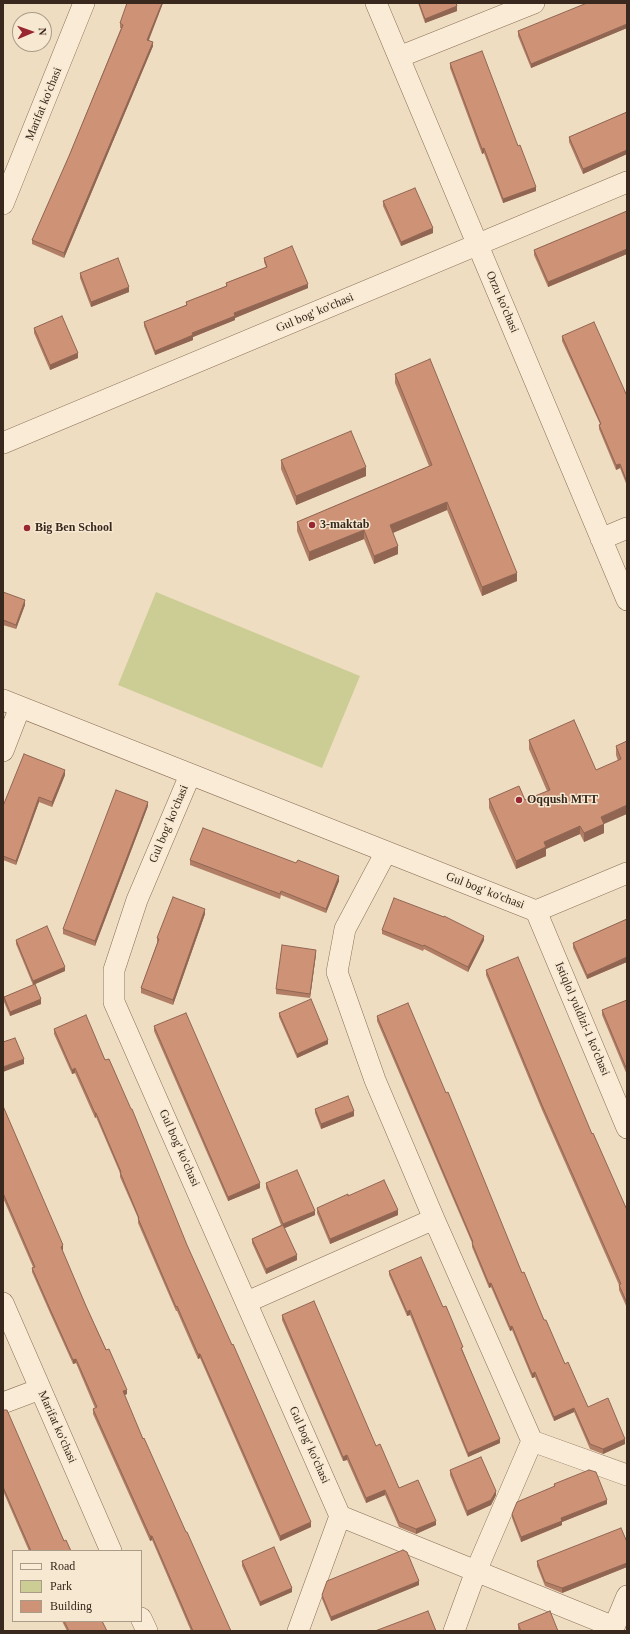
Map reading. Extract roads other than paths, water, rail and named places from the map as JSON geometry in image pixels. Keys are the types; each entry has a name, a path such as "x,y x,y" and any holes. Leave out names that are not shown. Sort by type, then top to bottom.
{"street":[{"name":"Marifat ko'chasi","path":"3,204 84,3"},
{"name":"Orzu ko'chasi","path":"376,3 627,600"},
{"path":"399,57 534,3"},
{"name":"Gul bog' ko'chasi","path":"3,443 478,246 627,182"},
{"path":"601,539 627,528"},
{"path":"3,751 11,704"},
{"name":"Gul bog' ko'chasi","path":"11,704 536,911 627,873"},
{"name":"Gul bog' ko'chasi","path":"190,775 137,900 114,970 114,1002 340,1516"},
{"path":"386,852 345,930 337,972 375,1080 434,1219 532,1441 627,1475"},
{"name":"Istiqlol yuldizi-1 ko'chasi","path":"536,911 627,1128"},
{"path":"247,1302 434,1219"},
{"name":"Marifat ko'chasi","path":"3,1304 111,1550"},
{"path":"3,1403 40,1389"},
{"path":"454,1631 476,1571 532,1441"},
{"path":"298,1631 340,1516 615,1629 627,1596"},
{"path":"142,1620 147,1631"}],"place":[{"name":"3-maktab","path":"312,525"},
{"name":"Big Ben School","path":"27,528"},
{"name":"Oqqush MTT","path":"519,800"}]}
